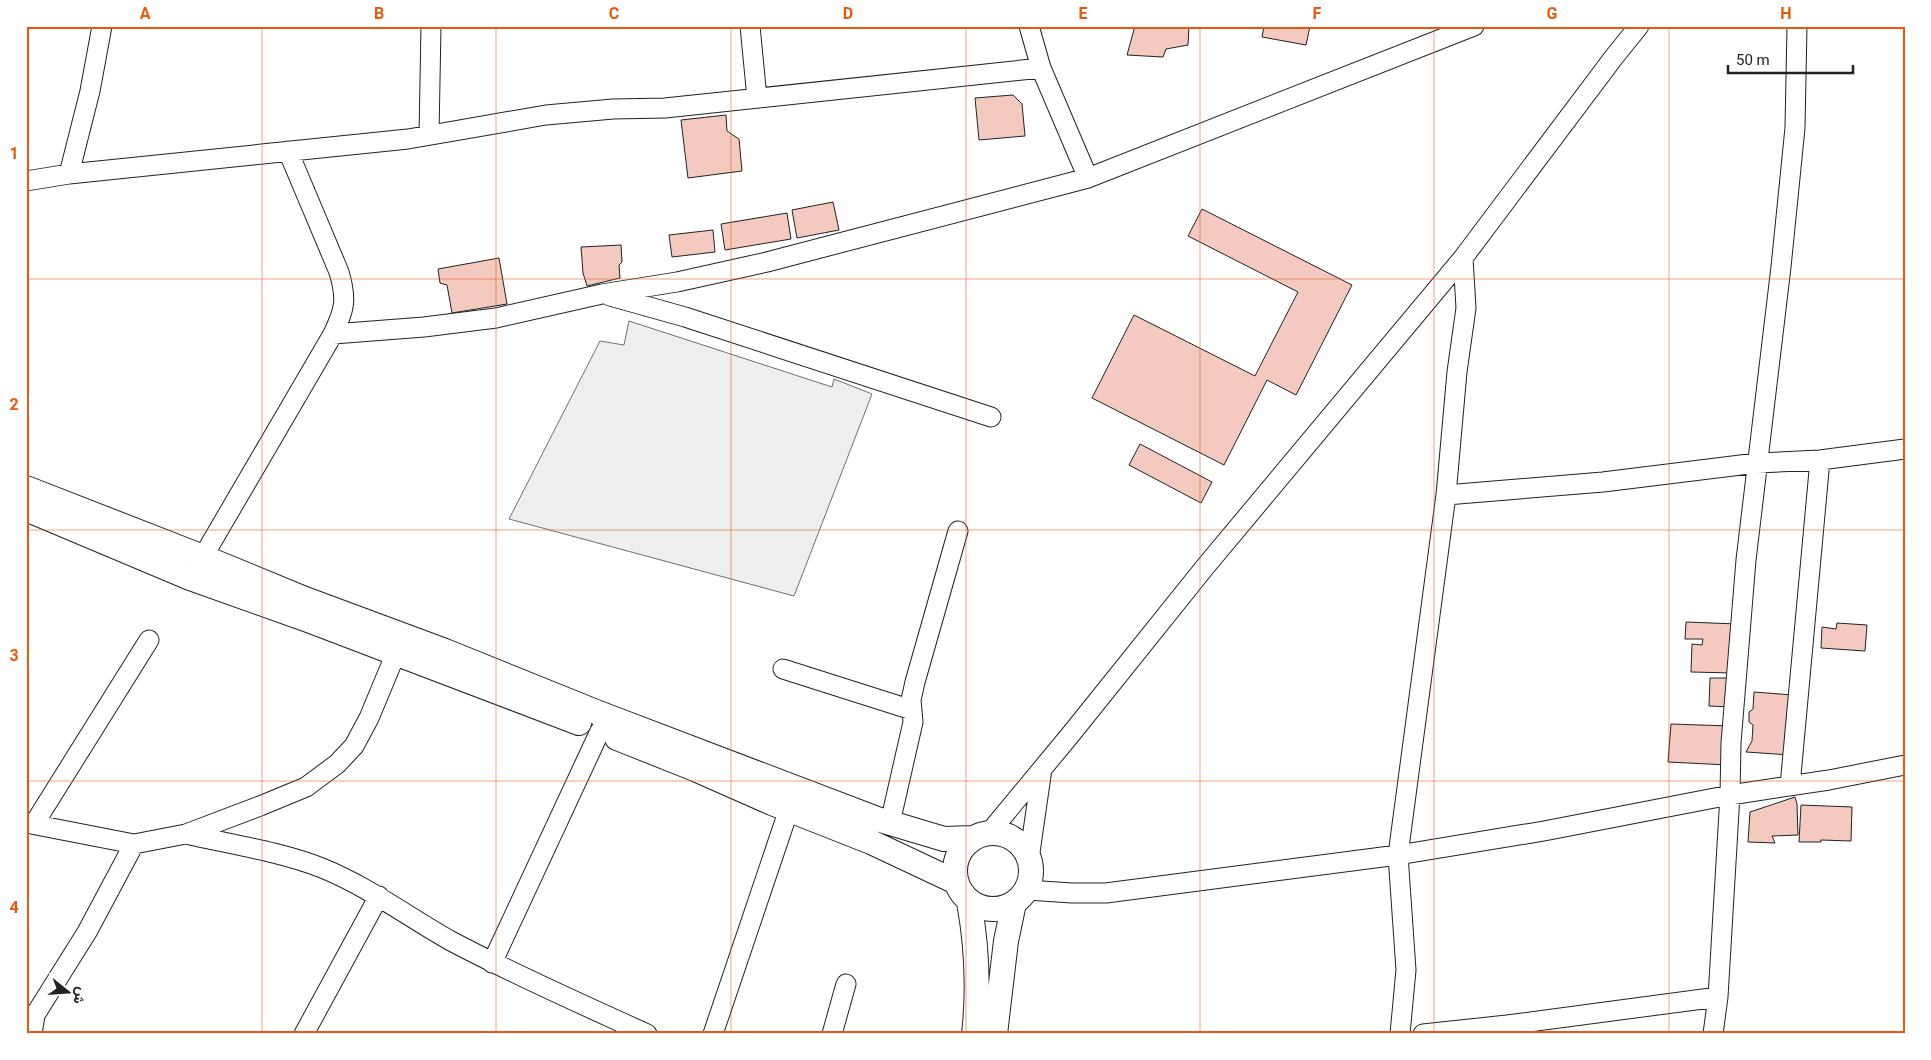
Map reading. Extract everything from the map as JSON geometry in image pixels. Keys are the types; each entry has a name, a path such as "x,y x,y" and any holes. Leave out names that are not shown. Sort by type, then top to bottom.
{"main road":[{"path":"26,488 305,599 400,645 600,731 872,842 956,882"},
{"path":"26,509 190,578 400,645 596,712 890,823 944,839 1006,835 1020,844 1029,859 1031,869 1030,880 1020,896 1006,942 995,1034"},
{"path":"981,836 961,850 955,865 956,882 961,893 969,902 980,908 992,910 1004,908 1020,896"},
{"path":"969,902 978,987 974,1034"}],"street":[{"path":"69,174 92,82 102,26"},
{"path":"429,135 431,26"},
{"path":"750,26 757,98"},
{"path":"1029,26 1041,68 1088,178"},
{"path":"333,334 424,328 496,318 602,294 677,282 767,262 1088,178 1474,26"},
{"path":"981,836 1042,769 1205,567 1463,258 1639,26"},
{"path":"1713,1034 1718,997 1730,794 1731,743 1746,560 1766,398 1795,128 1798,26"},
{"path":"26,181 69,174 429,135 546,115 613,109 665,108 1041,68"},
{"path":"190,578 333,334 343,312 344,288 339,272 288,151"},
{"path":"1400,1034 1406,970 1398,855 1446,495 1457,372 1466,308 1463,258"},
{"path":"602,294 685,317 991,417"},
{"path":"1446,495 1603,482 1757,463 1820,460 1905,449"},
{"path":"1790,786 1820,460"},
{"path":"890,823 913,722 911,700 915,682 958,531"},
{"path":"148,640 30,823 134,844 186,834 306,786 337,764 354,746 369,718 400,645"},
{"path":"783,669 912,710"},
{"path":"492,963 600,731"},
{"path":"1020,896 1106,893 1398,855 1544,831 1730,794 1845,777 1905,765"},
{"path":"1029,859 1042,769"},
{"path":"713,1034 789,809"},
{"path":"186,834 268,852 321,868 379,896 416,922 492,963 647,1034"},
{"path":"32,1034 36,1015 87,932 134,844"},
{"path":"304,1034 379,896"},
{"path":"832,1034 846,984"},
{"path":"1423,1034 1507,1025 1718,997"}],"shaded area":[{"path":"629,321 832,387 834,379 872,394 794,596 509,519 600,341 624,345"}],"building":[{"path":"1135,26 1189,26 1188,45 1166,49 1163,57 1127,55"},
{"path":"1264,26 1310,26 1306,45 1262,37"},
{"path":"1013,95 1022,104 1025,136 979,140 975,98"},
{"path":"726,115 727,131 739,139 742,171 688,178 681,120"},
{"path":"833,202 839,230 797,238 792,210"},
{"path":"1202,209 1352,285 1296,395 1267,380 1224,465 1092,398 1134,315 1255,376 1298,292 1188,236"},
{"path":"787,213 791,239 725,250 721,224"},
{"path":"713,230 715,252 672,257 669,235"},
{"path":"621,245 622,262 619,265 620,278 587,286 583,273 581,247"},
{"path":"499,258 507,304 452,313 447,285 440,283 438,269"},
{"path":"1140,444 1212,482 1201,503 1129,465"},
{"path":"1686,622 1737,624 1734,673 1691,672 1692,644 1702,645 1703,639 1685,639"},
{"path":"1837,623 1867,625 1865,651 1821,648 1822,627 1836,629"},
{"path":"1710,678 1733,678 1732,707 1709,706"},
{"path":"1754,692 1793,695 1790,755 1746,752 1752,741 1753,725 1749,722 1749,712 1753,709"},
{"path":"1671,724 1730,726 1728,765 1668,762"},
{"path":"1795,797 1798,835 1772,836 1775,843 1748,842 1750,812"},
{"path":"1801,805 1852,807 1851,841 1821,840 1821,842 1799,842"}]}
